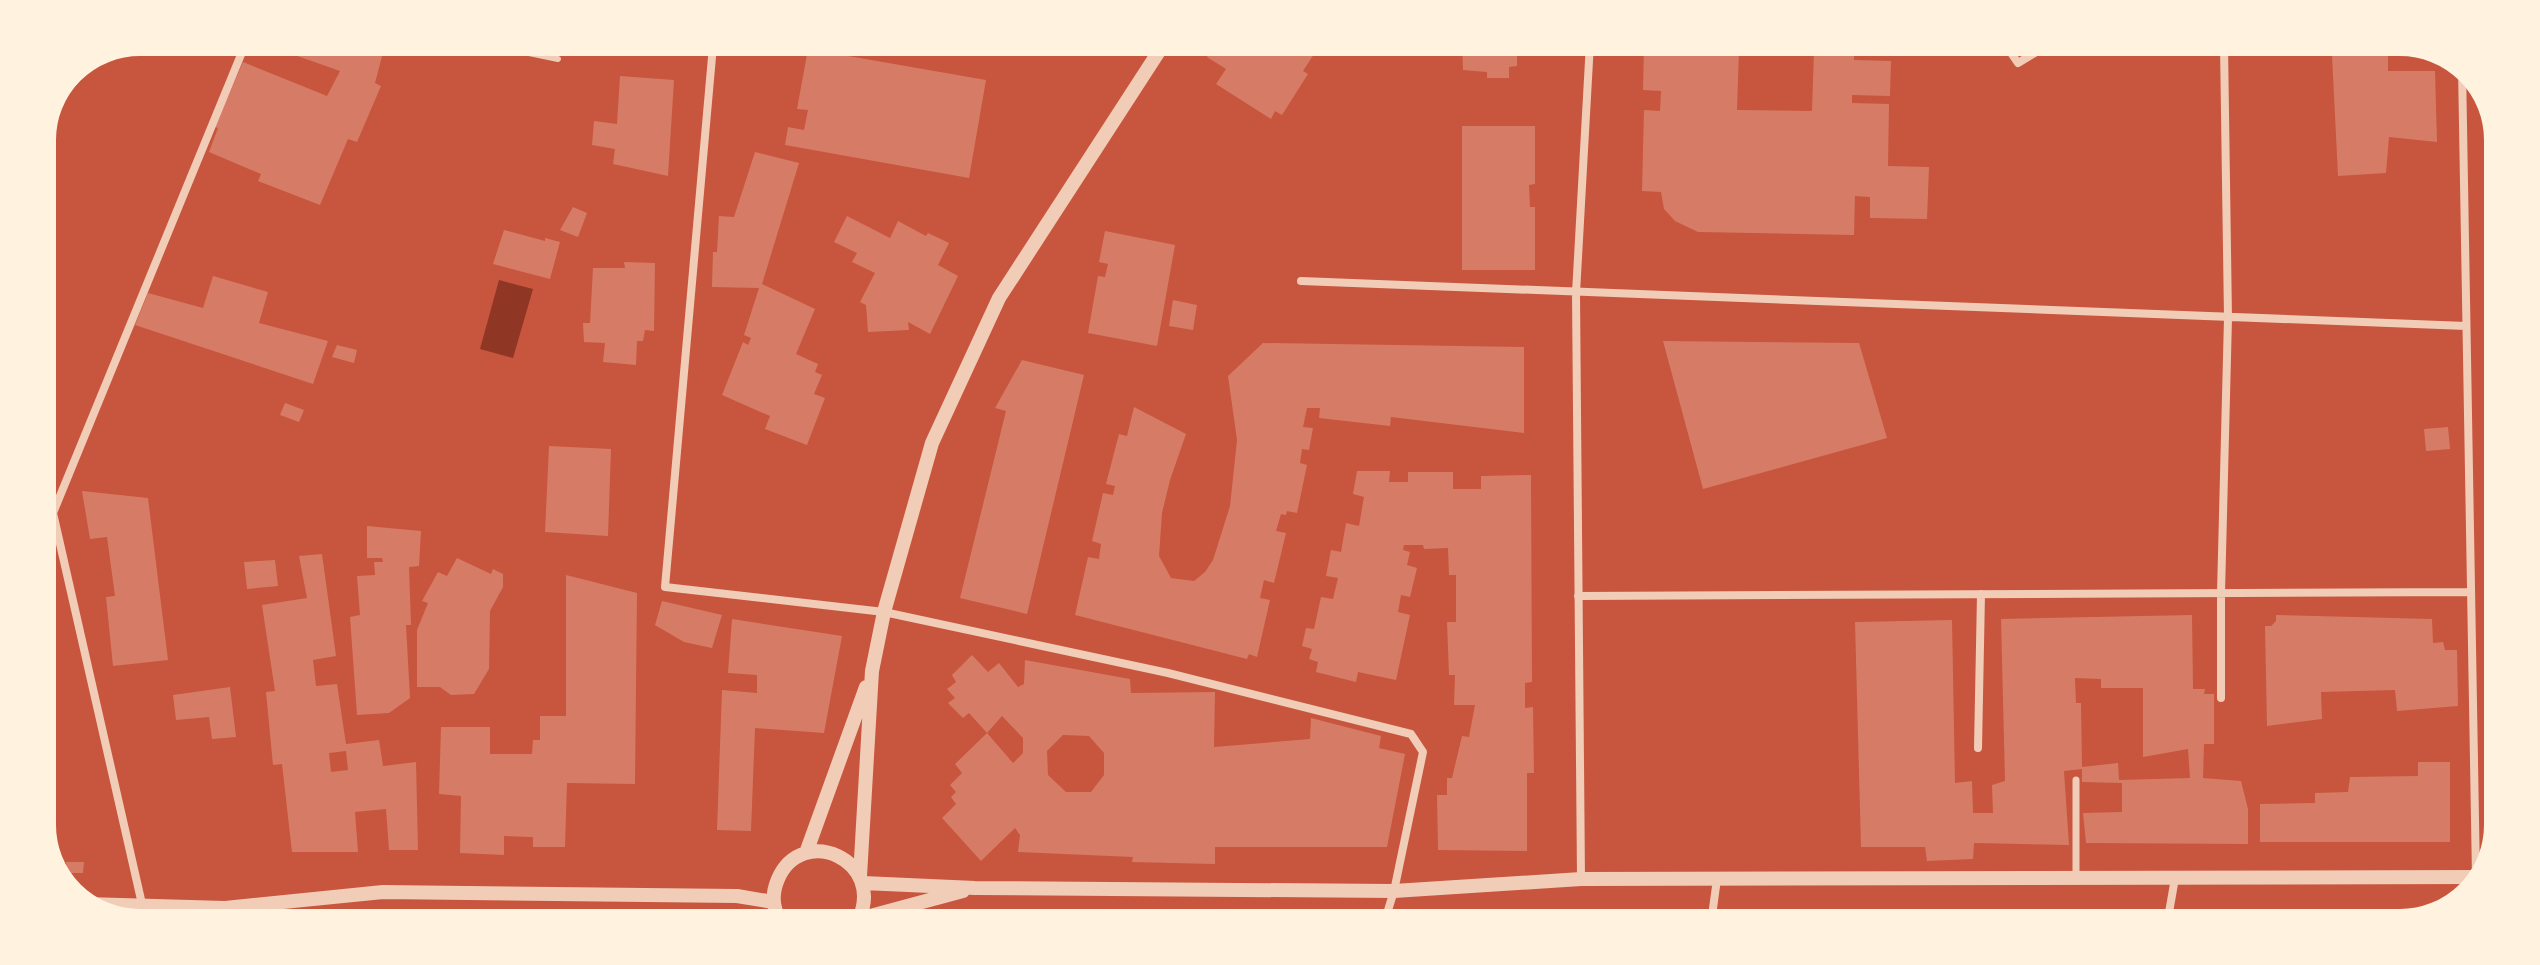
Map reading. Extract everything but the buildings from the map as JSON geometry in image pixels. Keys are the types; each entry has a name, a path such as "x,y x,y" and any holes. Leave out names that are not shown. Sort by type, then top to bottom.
{"street":[{"path":"54,511 241,54"},
{"path":"806,853 872,671 884,612 932,443 999,298 1157,54"},
{"path":"1581,879 1576,293 1589,54"},
{"path":"2012,54 2018,63 2033,54"},
{"path":"2221,698 2228,318 2224,54"},
{"path":"712,57 665,587 884,612 1168,673 1411,734 1423,752 1388,911"},
{"path":"2462,81 2478,861"},
{"path":"1301,281 2466,326"},
{"path":"54,517 142,904"},
{"path":"1578,596 2471,592"},
{"path":"1978,748 1981,594"},
{"path":"862,911 865,901 862,879 872,671"},
{"path":"2076,780 2076,878"},
{"path":"777,911 775,886 781,871 792,860 806,853 822,851 837,855 851,863 862,879"},
{"path":"862,879 975,888 1394,891 1581,879 2468,877"},
{"path":"2169,911 2175,878"},
{"path":"1713,911 1717,879"},
{"path":"892,911 975,888"},
{"path":"245,911 383,892 737,896 769,911"},
{"path":"107,904 142,904 199,911"}],"lane":[{"path":"534,54 558,59"}],"shaded area":[{"path":"499,280 533,289 513,358 480,349"}]}
